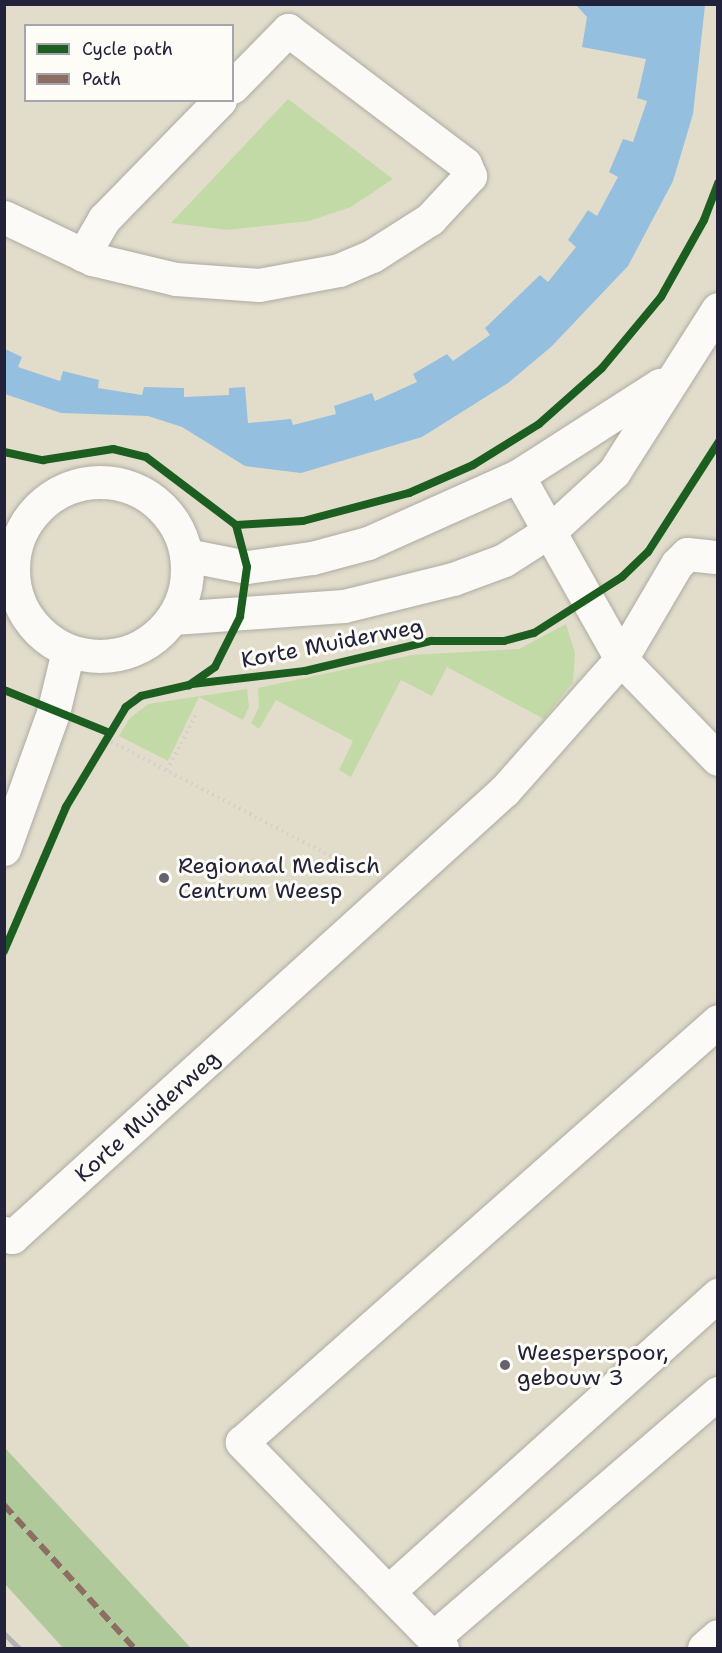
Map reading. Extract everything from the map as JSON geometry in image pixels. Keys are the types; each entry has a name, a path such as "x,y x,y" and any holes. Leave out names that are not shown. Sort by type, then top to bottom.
{"main road":[{"path":"4,217 83,255 206,282 259,285 339,270 402,239 470,176 465,164 288,30 234,85"},
{"path":"83,255 105,219 218,102"},
{"name":"Korte Muiderweg","path":"173,618 256,615 388,596 504,560 551,530 614,472 669,378 717,309"},
{"name":"Korte Muiderweg","path":"186,555 247,567 312,558 368,543 518,476 669,378"},
{"path":"518,476 551,530 621,659 717,759"},
{"path":"119,484 164,510 186,555 186,587 173,618 153,639 127,653 97,658 68,651 33,624 19,606 8,571 15,545 16,515 68,488 119,484"},
{"name":"Korte Muiderweg","path":"4,1233 12,1237 304,975 505,790 621,659 677,564 687,554 717,557"},
{"path":"4,849 53,713 68,651"},
{"path":"717,1021 242,1442 437,1643 717,1393"},
{"path":"389,1591 717,1295"},
{"path":"704,1648 717,1636"}],"path":[{"path":"53,713 110,732 101,748"},
{"path":"167,770 197,713"},
{"path":"106,739 397,890"}],"green space":[{"path":"288,99 393,179 351,207 309,221 227,230 171,223"},
{"path":"566,624 575,653 573,682 544,719 447,667 432,696 401,680 351,777 339,770 353,741 276,700 259,729 251,723 259,707 258,688 412,655 519,649"},
{"path":"247,689 249,707 243,720 199,697 168,761 119,736 129,719 148,704"},
{"path":"5,1448 191,1648 63,1648 5,1584"}],"water":[{"path":"576,5 705,5 693,114 673,181 628,266 551,347 508,383 422,437 301,473 245,466 182,427 148,416 61,413 5,394 5,349 22,357 18,367 60,381 63,371 99,380 98,388 142,395 144,387 184,388 184,397 229,395 229,388 245,387 248,423 291,419 293,425 336,414 334,406 372,393 375,401 417,382 413,374 447,354 453,361 490,335 485,328 540,275 548,282 576,247 568,240 588,210 597,216 618,177 609,172 623,139 633,142 647,101 637,98 646,59 582,47 587,17"}],"railway":[{"path":"4,1633 19,1648"}],"marked path":[{"path":"4,1505 134,1648"}],"cycle path":[{"path":"236,525 303,521 409,493 473,465 539,424 602,368 661,297 704,220 718,183"},
{"path":"192,684 305,671 431,641 504,641 534,633 622,577 648,552 718,443"},
{"path":"4,452 43,460 113,449 146,457 236,525 247,567 240,617 215,667 189,685 141,696 126,707 66,807 4,951"},
{"path":"4,690 110,733"}],"place":[{"name":"Regionaal Medisch Centrum Weesp","path":"164,878"},
{"name":"Weesperspoor, gebouw 3","path":"505,1365"}]}
